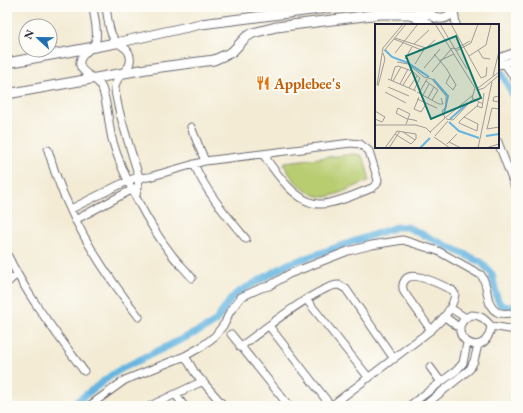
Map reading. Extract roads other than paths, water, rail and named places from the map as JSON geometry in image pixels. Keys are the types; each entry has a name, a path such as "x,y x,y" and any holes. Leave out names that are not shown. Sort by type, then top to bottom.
{"main road":[{"path":"7,63 116,43 200,24 335,7"},
{"path":"7,94 146,69 214,60 226,55 236,48 246,37 259,30 380,14 407,14 438,18 447,17 454,9"}],"street":[{"path":"94,7 96,38 92,47 82,56 80,65 85,72 96,79 102,86 107,104 112,140 128,181 136,191 149,219 172,254 192,278"},
{"path":"106,7 111,35 116,43 128,51 131,58 129,66 117,79 115,87 120,116 139,177 136,191"},
{"path":"454,9 456,24"},
{"path":"96,27 109,26"},
{"path":"499,58 516,52"},
{"path":"516,60 501,64 516,80"},
{"path":"107,104 117,102"},
{"path":"108,118 120,116"},
{"path":"191,127 205,161"},
{"path":"71,209 139,177 149,177 205,161 350,143 360,144 366,148 372,157 378,176 377,184 372,188 330,203 314,204 301,197 282,180 263,154"},
{"path":"499,145 516,190"},
{"path":"48,150 58,179 87,241 102,267 138,317"},
{"path":"194,164 200,179 246,239"},
{"path":"76,220 136,191 149,177"},
{"path":"89,406 125,380 184,356 201,347 215,336 225,323 232,309 241,298 261,288 269,286 289,274 348,251 372,244 403,240 438,251 482,275 485,280 491,307 500,313 516,314"},
{"path":"7,254 16,274 39,310 84,371"},
{"path":"7,283 16,274"},
{"path":"269,326 331,406 394,359 431,330 445,318 455,294 452,290 420,277 407,277 403,281 402,287 404,292 431,330"},
{"path":"240,347 306,299 335,285 343,286 394,359"},
{"path":"306,299 369,378"},
{"path":"450,308 466,318"},
{"path":"490,326 488,338 478,345 467,343 460,334 462,322 471,315 483,317 490,326 516,330"},
{"path":"445,318 460,328"},
{"path":"230,334 289,406"},
{"path":"409,406 457,370 463,363 467,343"},
{"path":"424,406 470,368 474,361 478,345"},
{"path":"184,356 195,373 224,406"},
{"path":"430,367 441,382"},
{"path":"150,406 203,382"},
{"path":"176,394 184,406"}],"waterway":[{"path":"502,73 516,102"},
{"path":"71,406 121,369 215,322 237,293 288,264 396,227 407,227 481,262 492,274 497,298 500,304 516,308"}],"place":[{"name":"Applebee's","path":"263,83"}]}
